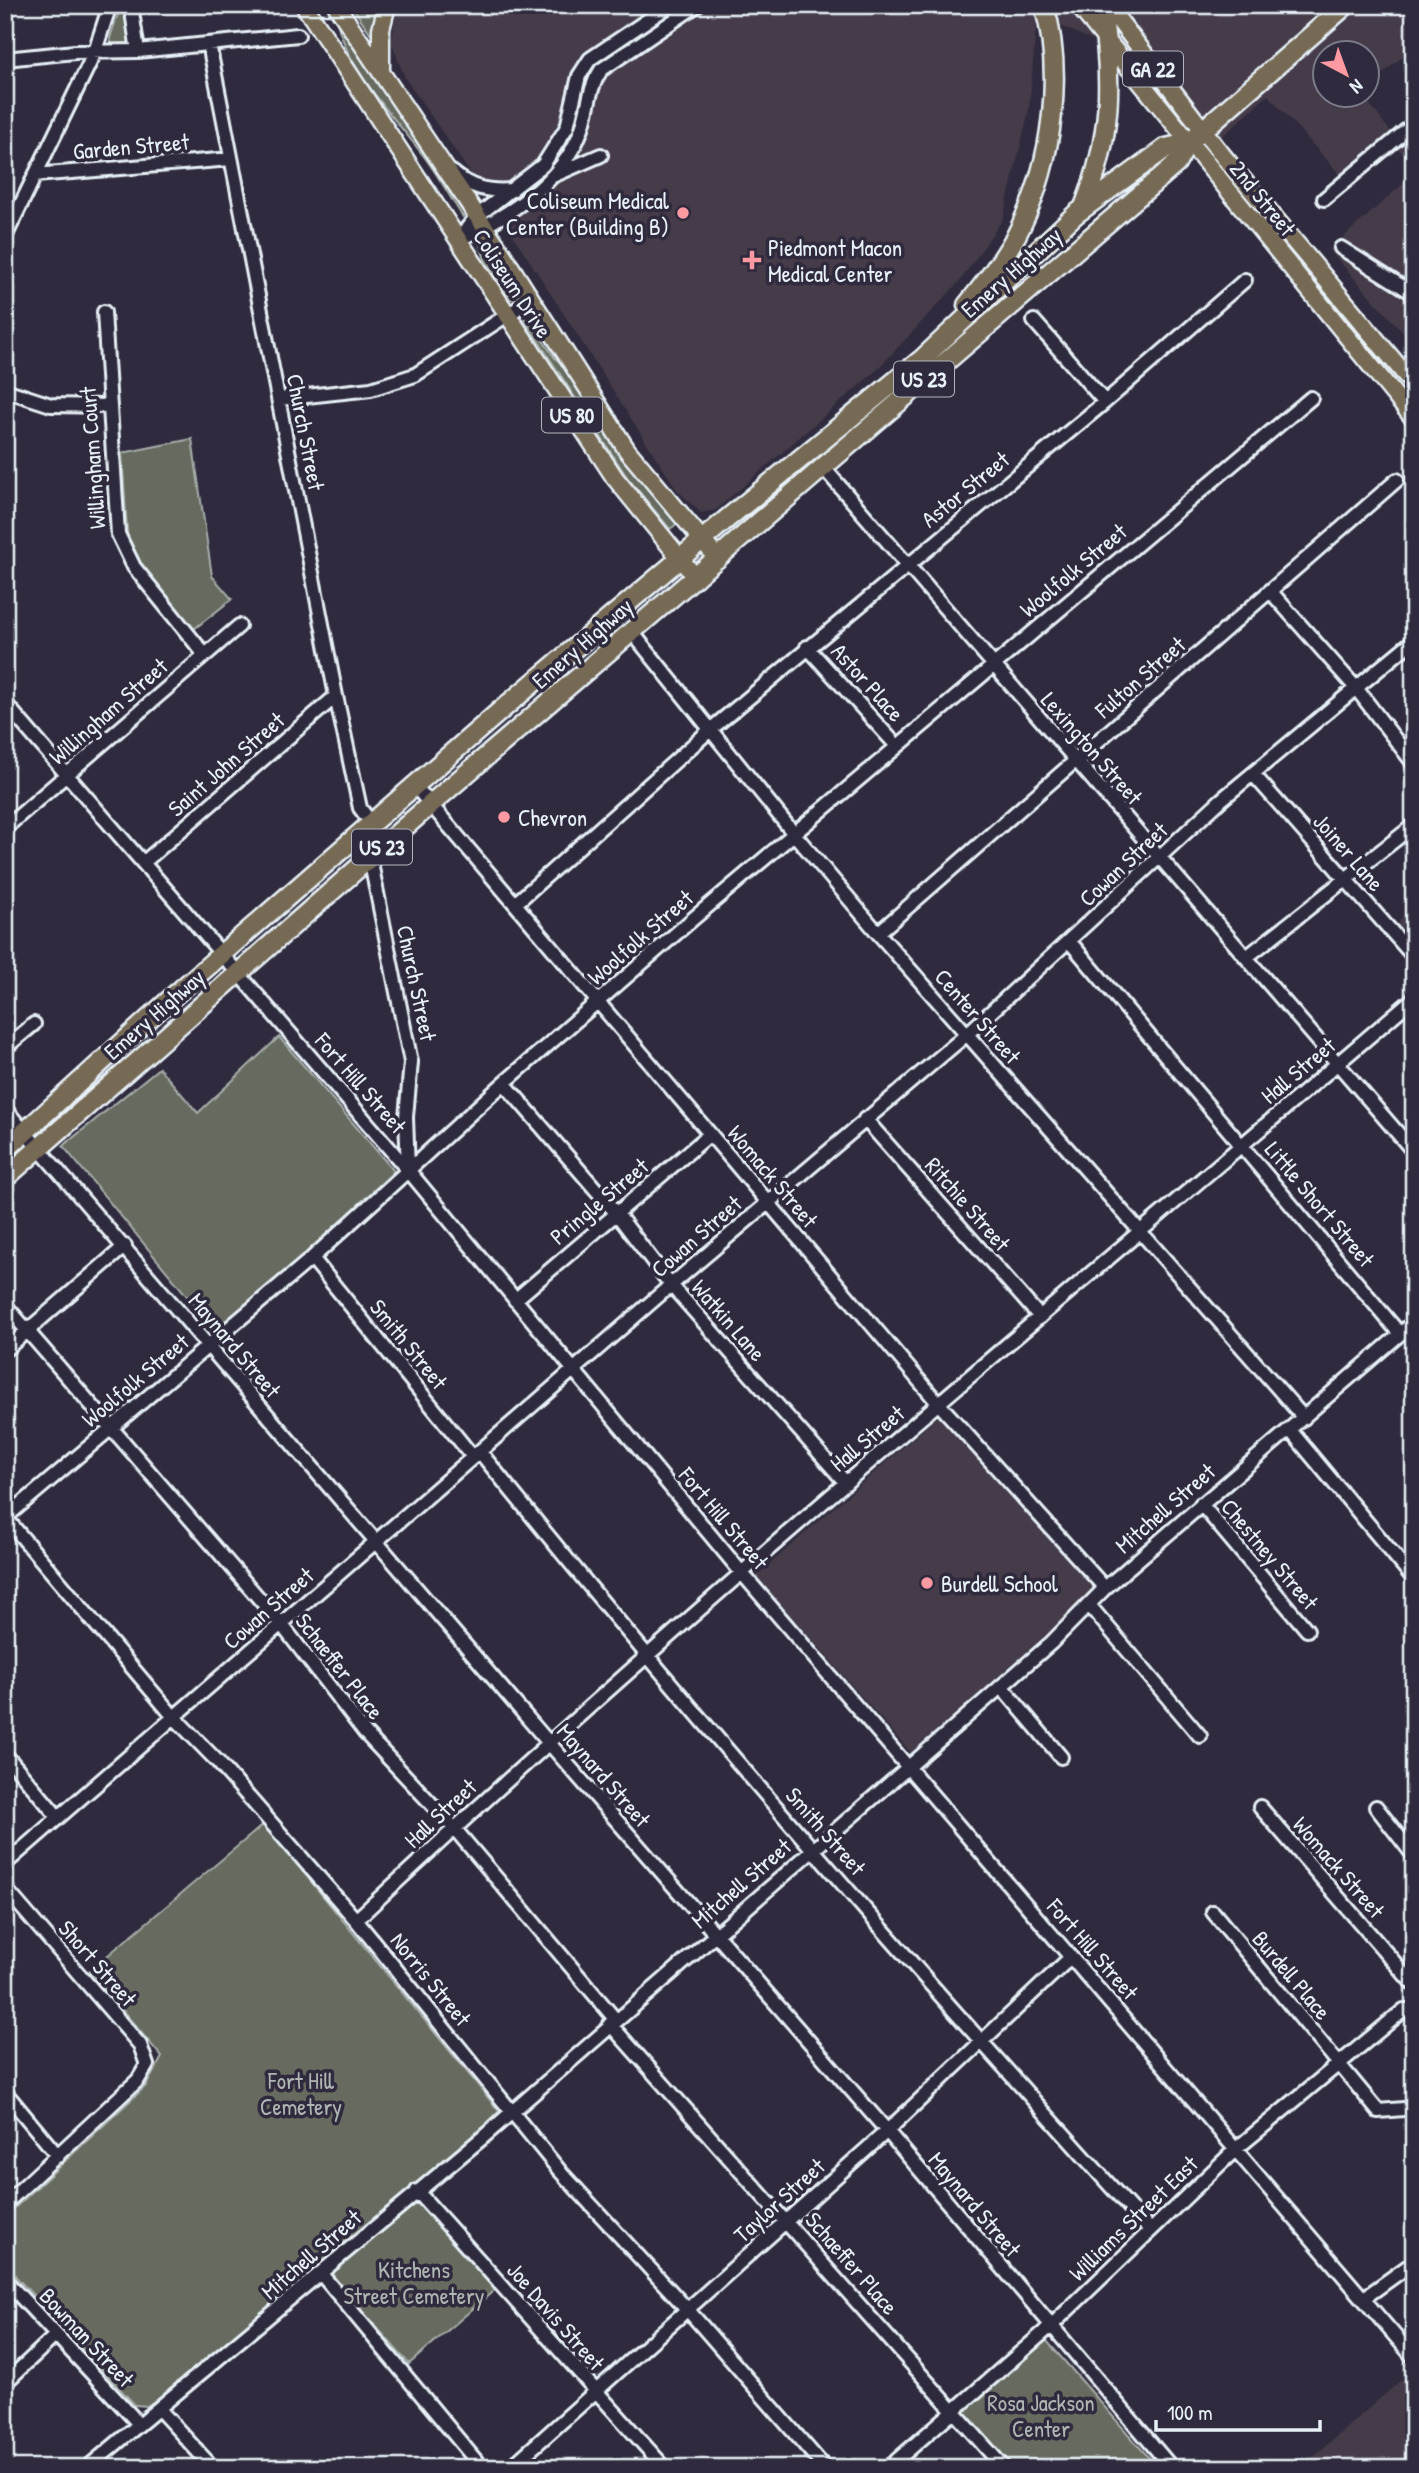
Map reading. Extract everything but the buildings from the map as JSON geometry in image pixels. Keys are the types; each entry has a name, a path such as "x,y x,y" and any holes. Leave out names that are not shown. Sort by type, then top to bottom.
{"highway":[{"path":"921,360 998,263 1021,225 1034,192 1049,132 1053,93 1051,44 1044,5"},
{"path":"1067,257 1097,176 1106,138 1110,97 1108,46 1101,5"},
{"name":"Emery Highway","path":"5,1150 221,955 678,559 921,360 1084,208 1166,148 1188,142 1203,131 1346,5"},
{"name":"Emery Highway","path":"5,1178 431,804 1176,164 1188,142"}],"main road":[{"name":"Coliseum Drive","path":"336,5 532,299 628,450 718,559"},
{"path":"381,72 381,30 387,5"},
{"name":"2nd Street","path":"1078,5 1108,46 1414,419"},
{"name":"2nd Street","path":"1107,5 1203,131 1414,384"},
{"name":"Coliseum Drive","path":"307,6 615,478 696,578"}],"street":[{"path":"5,237 94,54 110,5"},
{"path":"131,5 138,51"},
{"path":"481,222 512,190 543,166 567,127 579,76 590,59 670,5"},
{"path":"554,175 581,132 593,82 601,70 697,5"},
{"path":"5,59 75,52 94,54 138,51 298,35"},
{"name":"Church Street","path":"209,44 336,696 360,808 372,824"},
{"path":"1324,199 1414,124"},
{"path":"458,240 554,175 601,155"},
{"name":"Garden Street","path":"35,175 231,159"},
{"path":"443,164 474,188 487,191 512,190"},
{"path":"1341,248 1414,294"},
{"name":"Astor Street","path":"516,903 807,647 1105,402 1245,280"},
{"path":"278,399 371,389 415,375 532,299"},
{"name":"Willingham Court","path":"104,312 115,513 122,544 140,576 205,655"},
{"path":"1034,321 1105,402"},
{"path":"5,390 51,405 108,406"},
{"name":"Woolfolk Street","path":"5,1517 312,1258 599,1001 992,665 1311,398"},
{"name":"Lexington Street","path":"822,467 1075,761 1248,956 1414,1152"},
{"name":"Fulton Street","path":"878,933 1397,480"},
{"path":"1271,592 1356,688 1414,764"},
{"name":"Willingham Street","path":"5,828 239,626"},
{"name":"Center Street","path":"632,632 795,835 878,933 1304,1418"},
{"name":"Cowan Street","path":"5,1864 671,1285 966,1035 1253,774 1414,640"},
{"name":"Astor Place","path":"807,647 897,746"},
{"name":"Saint John Street","path":"143,863 336,696"},
{"name":"Fort Hill Street","path":"5,703 408,1170 741,1572 1414,2358"},
{"name":"Joiner Lane","path":"1253,774 1414,957"},
{"name":"Womack Street","path":"415,786 939,1405 1105,1588"},
{"path":"1248,956 1343,878 1414,825"},
{"name":"Church Street","path":"370,859 411,1062 406,1117 408,1170"},
{"name":"Little Short Street","path":"1070,942 1243,1144 1400,1334"},
{"name":"Hall Street","path":"356,1920 454,1828 741,1572 1414,998"},
{"path":"5,1048 34,1024"},
{"name":"Watkin Lane","path":"505,1083 617,1214 671,1285 846,1483"},
{"name":"Maynard Street","path":"5,1109 549,1743 887,2131 1172,2468"},
{"path":"384,1142 398,1132 406,1117"},
{"name":"Ritchie Street","path":"865,1119 1040,1317"},
{"name":"Pringle Street","path":"515,1300 710,1134"},
{"path":"5,1350 125,1246"},
{"name":"Smith Street","path":"312,1258 561,1555 813,1849 981,2043 1150,2230"},
{"name":"Schaeffer Place","path":"5,1306 282,1625 365,1733 454,1828 613,2022 1004,2468"},
{"name":"Mitchell Street","path":"87,2468 322,2275 1001,1686 1105,1588 1201,1504 1414,1322"},
{"path":"1290,1430 1414,1579"},
{"name":"Chestney Street","path":"1201,1504 1307,1630"},
{"name":"Norris Street","path":"5,1517 173,1716 217,1761 356,1920 559,2170 688,2310 825,2468"},
{"path":"1089,1605 1200,1736"},
{"path":"1001,1686 1061,1757"},
{"path":"5,1754 58,1817"},
{"name":"Womack Street","path":"1260,1807 1414,1985"},
{"path":"1376,1807 1414,1856"},
{"name":"Short Street","path":"5,1888 141,2045 146,2059 145,2070 58,2156"},
{"name":"Burdell Place","path":"1213,1913 1378,2111 1404,2109"},
{"name":"Taylor Street","path":"510,2468 887,2131 1071,1957"},
{"name":"Williams Street East","path":"888,2468 1051,2326 1236,2149 1338,2063 1409,2010 1414,1997"},
{"path":"5,2092 58,2156 5,2204"},
{"name":"Joe Davis Street","path":"417,2191 539,2325 595,2393 665,2468"},
{"path":"1364,2298 1414,2262"},
{"path":"322,2275 482,2468"},
{"name":"Bowman Street","path":"5,2280 139,2424"},
{"path":"5,2383 56,2335"},
{"path":"159,2409 213,2468"}],"shaded area":[{"name":"Piedmont Macon Medical Center","path":"396,5 1414,5 1414,47 1380,76 1380,38 1310,38 1310,108 1373,108 1393,135 1342,177 1268,95 1219,139 1161,72 1037,15 1029,110 1003,219 960,281 876,371 716,510 701,513 677,490 516,240 405,78 392,44"},
{"path":"1414,134 1414,168 1398,148"},
{"path":"1414,174 1414,345 1329,250"},
{"path":"1414,899 1414,963 1398,924"},
{"name":"Burdell School","path":"943,1412 1098,1589 911,1753 756,1576"},
{"path":"1414,2369 1414,2468 1300,2468"}],"green space":[{"path":"121,5 127,5 130,43 112,46 110,38"},
{"path":"351,5 382,5 375,40"},
{"path":"336,18 465,213 463,217 427,161 360,73"},
{"path":"480,243 493,256 517,294 515,299 511,299 485,260"},
{"path":"995,310 738,533 733,529 733,524 982,312"},
{"path":"524,319 528,319 555,358 563,365 631,466 677,524 670,529 627,477"},
{"path":"192,439 212,576 232,599 189,633 128,545 122,453"},
{"path":"279,1037 394,1171 308,1253 222,1324 211,1325 63,1146 159,1068 198,1113"},
{"name":"Fort Hill Cemetery","path":"264,1824 499,2111 476,2135 157,2399 147,2406 135,2405 5,2265 5,2217 146,2086 162,2057 89,1971"},
{"name":"Kitchens Street Cemetery","path":"416,2200 498,2287 409,2364 330,2274 352,2251"},
{"name":"Rosa Jackson Center","path":"1046,2340 1158,2468 1010,2468 961,2414"}],"place":[{"name":"Coliseum Medical Center (Building B)","path":"683,213"},
{"name":"Piedmont Macon Medical Center","path":"752,260"},
{"name":"Chevron","path":"504,817"},
{"name":"Burdell School","path":"927,1583"}]}
